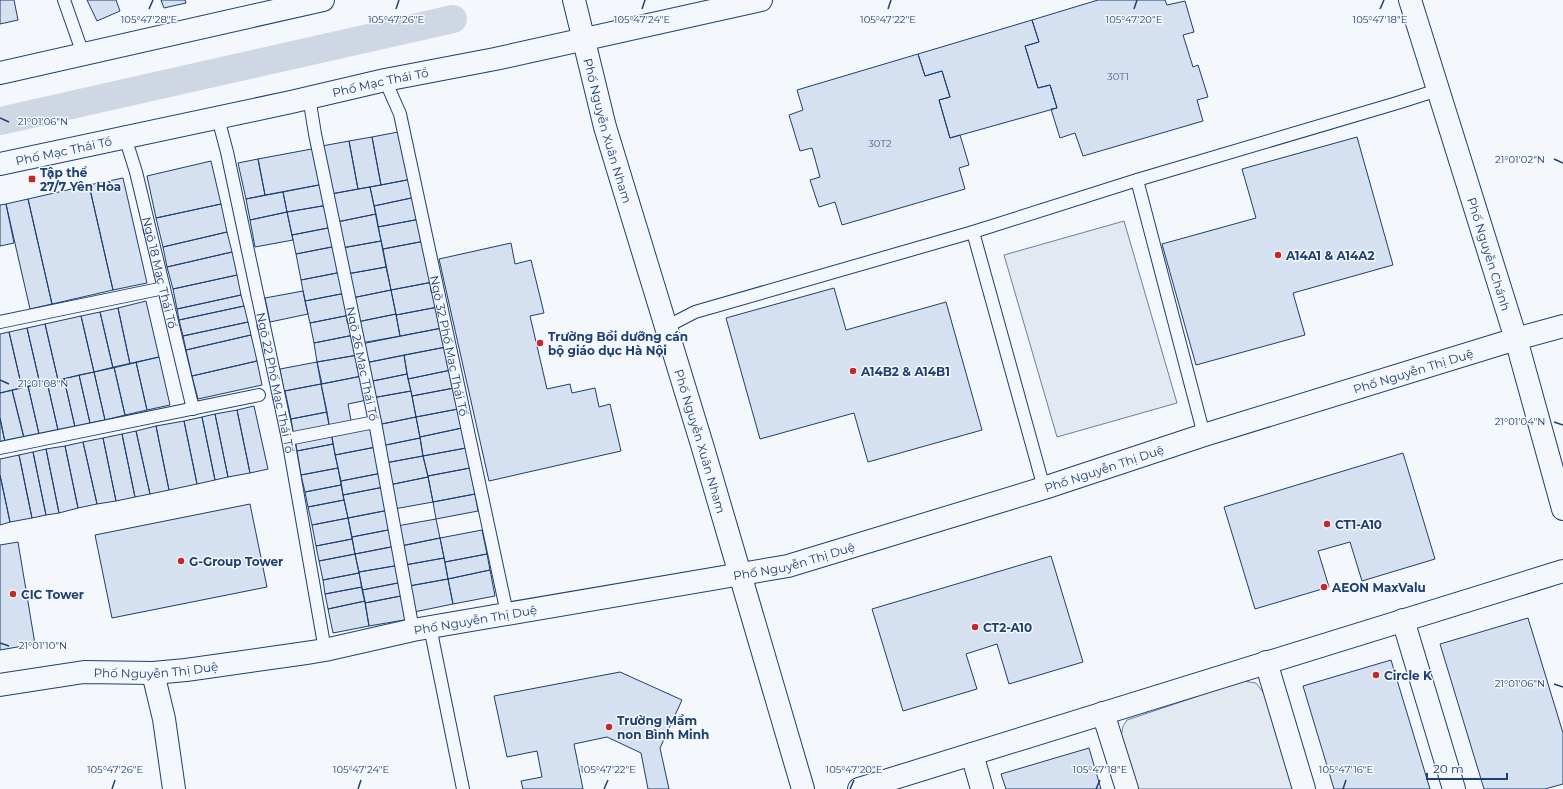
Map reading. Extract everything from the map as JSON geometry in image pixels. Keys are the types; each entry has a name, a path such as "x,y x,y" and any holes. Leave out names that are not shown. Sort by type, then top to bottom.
{"street":[{"path":"0,74 324,0"},
{"name":"Phố Nguyễn Xuân Nham","path":"574,0 582,38 605,127 803,789"},
{"name":"Phố Mạc Thái Tổ","path":"0,164 218,118 385,80 495,59 582,38 761,0"},
{"name":"Phố Nguyễn Chánh","path":"1410,0 1516,339 1563,509"},
{"name":"Phố Nguyễn Thị Duệ","path":"0,685 84,672 153,673 194,669 325,650 422,629 504,614 788,566 1044,488 1204,435 1516,339 1563,326"},
{"path":"859,789 1563,571"},
{"path":"1403,620 1454,789"},
{"path":"1266,662 1304,789"},
{"path":"153,673 164,719 174,789"},
{"path":"1103,713 1127,789"},
{"path":"972,754 982,789"}],"lane":[{"path":"64,0 83,54"},
{"name":"Ngõ 32 Phố Mạc Thái Tổ","path":"385,80 400,114 503,596 504,614"},
{"path":"666,327 695,312 973,232 1137,180 1397,104 1438,90"},
{"name":"Ngõ 26 Mạc Thái Tổ","path":"309,97 315,134 375,422 422,629 463,789"},
{"name":"Ngõ 22 Phố Mạc Thái Tổ","path":"218,118 229,160 288,439 325,650"},
{"name":"Ngõ 18 Mạc Thái Tổ","path":"125,137 136,172 193,409"},
{"path":"1137,180 1204,435"},
{"path":"973,232 1044,488"},
{"path":"0,322 164,288"},
{"path":"0,448 259,395"},
{"path":"288,439 375,422"}],"shaded area":[{"path":"1124,221 1177,403 1057,437 1004,255"},
{"path":"1243,681 1256,683 1266,696 1294,789 1137,789 1121,737 1123,726 1127,720"}],"building":[{"path":"0,0 14,0 18,20 0,24"},
{"path":"87,0 116,0 120,11 97,21"},
{"path":"161,0 185,0 186,3 164,8"},
{"path":"1098,0 1165,0 1167,5 1185,1 1194,32 1183,35 1193,67 1198,65 1208,97 1197,100 1203,121 1083,156 1075,133 1060,138 1051,109 1057,108 1050,85 1038,88 1025,46 1039,42 1032,20"},
{"path":"1032,20 1039,42 1025,46 1038,88 1050,85 1057,108 950,138 939,100 950,97 942,71 925,76 918,54"},
{"path":"918,54 925,76 942,71 950,97 939,100 950,138 960,135 969,165 959,168 965,189 842,225 835,202 819,207 810,180 820,177 812,148 800,151 789,115 803,110 797,90"},
{"path":"403,131 412,179 381,185 372,137"},
{"path":"372,137 381,185 358,189 349,141"},
{"name":"A14A1 & A14A2","path":"1357,137 1393,265 1293,293 1305,335 1196,365 1162,244 1256,218 1242,169"},
{"path":"349,141 358,189 331,194 322,146"},
{"path":"317,148 324,184 265,195 258,159"},
{"path":"258,159 265,195 246,199 238,163"},
{"path":"211,161 221,204 156,218 147,176"},
{"path":"123,178 147,283 113,290 89,185"},
{"path":"412,179 416,197 374,206 370,187"},
{"path":"324,184 328,205 287,212 283,192"},
{"path":"89,185 113,290 52,304 28,199"},
{"path":"370,187 376,214 337,222 331,194"},
{"path":"283,192 287,212 250,220 246,199"},
{"path":"416,197 420,219 378,227 374,206"},
{"path":"28,199 52,304 30,309 6,204"},
{"path":"6,204 14,243 0,246 0,205"},
{"path":"221,204 227,232 163,247 156,218"},
{"path":"328,205 333,227 292,235 287,212"},
{"path":"287,212 293,240 255,247 250,220"},
{"path":"376,214 381,241 342,248 337,222"},
{"path":"420,219 425,241 383,249 378,227"},
{"path":"333,227 337,246 296,254 292,235"},
{"path":"227,232 232,252 167,267 163,247"},
{"path":"381,241 386,267 347,274 342,248"},
{"path":"425,241 433,282 391,290 383,249"},
{"path":"511,243 515,264 531,260 544,313 530,316 547,389 570,384 572,393 595,388 599,407 610,404 621,451 489,481 439,259"},
{"path":"337,246 342,272 301,280 296,254"},
{"path":"232,252 237,275 173,289 167,267"},
{"path":"386,267 391,290 352,298 347,274"},
{"path":"342,272 346,293 305,301 301,280"},
{"path":"237,275 241,295 177,309 173,289"},
{"path":"433,282 438,307 396,315 391,290"},
{"name":"A14B2 & A14B1","path":"834,288 846,330 946,302 982,430 868,462 854,413 760,439 726,318"},
{"path":"391,290 396,314 357,322 352,298"},
{"path":"303,291 308,314 270,322 265,298"},
{"path":"346,293 350,315 310,323 305,301"},
{"path":"241,295 244,306 179,320 177,309"},
{"path":"146,301 159,357 130,364 118,308"},
{"path":"244,306 248,322 183,336 179,320"},
{"path":"438,307 442,328 400,336 396,315"},
{"path":"118,308 130,364 113,368 100,312"},
{"path":"100,312 113,368 94,372 81,316"},
{"path":"396,314 400,336 361,343 357,322"},
{"path":"350,315 354,335 314,343 310,323"},
{"path":"81,316 94,372 58,380 45,324"},
{"path":"248,322 251,335 186,350 183,336"},
{"path":"45,324 58,380 40,384 27,328"},
{"path":"27,328 40,384 22,388 9,332"},
{"path":"442,328 446,347 365,363 361,344"},
{"path":"9,332 22,388 0,393 0,334"},
{"path":"251,335 257,361 192,376 186,350"},
{"path":"354,335 358,355 317,362 314,343"},
{"path":"446,347 451,370 408,379 404,355"},
{"path":"358,355 362,376 322,384 317,362"},
{"path":"404,355 407,374 368,382 365,363"},
{"path":"159,357 170,405 147,410 136,362"},
{"path":"257,361 262,385 198,399 192,376"},
{"path":"136,362 147,410 125,415 114,367"},
{"path":"317,362 321,384 284,391 280,369"},
{"path":"114,367 125,415 105,420 94,372"},
{"path":"451,370 454,388 412,396 408,379"},
{"path":"94,372 105,420 90,423 79,375"},
{"path":"407,374 411,391 372,398 368,382"},
{"path":"79,375 90,423 75,427 64,379"},
{"path":"362,376 367,400 348,404 352,426 330,430 321,384"},
{"path":"64,379 75,427 58,430 47,382"},
{"path":"47,382 58,430 39,434 28,386"},
{"path":"321,384 327,412 291,419 285,391"},
{"path":"28,386 39,434 24,438 12,390"},
{"path":"454,388 458,409 416,417 412,396"},
{"path":"12,390 24,438 5,442 0,418 0,393"},
{"path":"411,391 416,417 377,425 372,398"},
{"path":"254,406 268,469 250,473 237,410"},
{"path":"458,409 462,428 420,437 416,417"},
{"path":"237,410 250,473 228,477 215,414"},
{"path":"327,412 330,430 294,437 291,419"},
{"path":"215,414 228,477 215,480 202,417"},
{"path":"202,417 215,480 197,484 184,421"},
{"path":"416,417 420,438 381,446 377,425"},
{"path":"0,418 5,442 0,443"},
{"path":"184,421 197,484 169,490 156,426"},
{"path":"372,422 376,447 335,455 331,431"},
{"path":"156,426 169,490 150,494 136,431"},
{"path":"462,428 466,448 423,456 420,437"},
{"path":"136,431 150,494 135,497 122,434"},
{"path":"331,432 333,444 297,451 295,439"},
{"path":"122,434 135,497 116,501 103,438"},
{"path":"103,438 116,501 97,504 83,442"},
{"path":"420,438 423,456 385,463 381,446"},
{"path":"83,442 97,504 78,508 65,446"},
{"path":"333,444 338,468 301,475 297,451"},
{"path":"65,446 78,508 59,513 46,449"},
{"path":"376,447 382,473 341,481 335,455"},
{"path":"466,448 470,468 428,476 423,456"},
{"path":"46,449 59,513 46,515 33,452"},
{"path":"33,452 46,515 32,518 19,455"},
{"name":"CT1-A10","path":"1403,453 1435,559 1362,581 1350,542 1318,551 1329,587 1255,609 1224,507"},
{"path":"19,455 32,518 10,522 0,475 0,459"},
{"path":"423,456 428,477 389,485 385,463"},
{"path":"338,468 341,485 305,492 301,475"},
{"path":"470,468 475,494 433,502 428,476"},
{"path":"382,473 384,487 343,495 341,481"},
{"path":"0,475 10,522 0,525"},
{"path":"428,477 433,502 394,509 389,485"},
{"path":"341,485 344,500 308,507 305,492"},
{"path":"384,487 389,510 348,518 343,495"},
{"path":"475,494 478,511 436,519 433,502"},
{"path":"344,500 348,518 312,525 308,507"},
{"name":"G-Group Tower","path":"250,504 267,587 112,618 95,535"},
{"path":"389,510 393,529 352,537 348,518"},
{"path":"348,518 352,539 316,546 312,525"},
{"path":"436,519 440,538 401,546 397,526"},
{"path":"393,529 396,546 355,554 352,537"},
{"path":"482,530 487,554 445,562 440,538"},
{"path":"440,538 444,558 405,565 401,546"},
{"path":"352,539 355,554 319,561 316,546"},
{"name":"CIC Tower","path":"18,542 35,644 0,650 0,545"},
{"path":"396,546 400,565 359,572 355,554"},
{"path":"355,554 359,573 323,580 319,561"},
{"path":"487,554 490,570 448,579 445,562"},
{"name":"CT2-A10","path":"1051,556 1083,662 1009,684 997,644 966,654 977,689 903,711 872,609"},
{"path":"444,558 448,579 409,586 405,565"},
{"path":"400,565 403,582 362,590 359,572"},
{"path":"490,570 495,596 453,604 448,579"},
{"path":"359,573 362,587 325,594 323,580"},
{"path":"448,579 453,604 414,612 409,586"},
{"path":"403,582 406,595 365,603 362,590"},
{"path":"362,587 365,601 328,609 325,594"},
{"path":"406,595 410,619 369,626 365,603"},
{"path":"365,601 369,626 333,633 328,609"},
{"path":"1528,618 1563,733 1563,784 1545,789 1484,789 1440,644"},
{"path":"1391,660 1430,789 1334,789 1303,686"},
{"path":"620,672 682,700 660,748 669,789 648,789 641,753 607,737 574,744 583,789 523,789 521,781 542,777 537,751 507,757 494,696"},
{"path":"1089,748 1101,789 1006,789 1001,774"}],"waterway":[{"path":"0,121 453,19"}],"place":[{"name":"Tập thể 27/7 Yên Hòa","path":"32,179"},
{"name":"A14A1 & A14A2","path":"1278,255"},
{"name":"Trường Bồi dưỡng cán bộ giáo dục Hà Nội","path":"540,343"},
{"name":"A14B2 & A14B1","path":"853,371"},
{"name":"CT1-A10","path":"1327,524"},
{"name":"G-Group Tower","path":"181,561"},
{"name":"AEON MaxValu","path":"1324,587"},
{"name":"CIC Tower","path":"13,594"},
{"name":"CT2-A10","path":"975,627"},
{"name":"Circle K","path":"1376,675"},
{"name":"Trường Mầm non Bình Minh","path":"609,727"}]}
